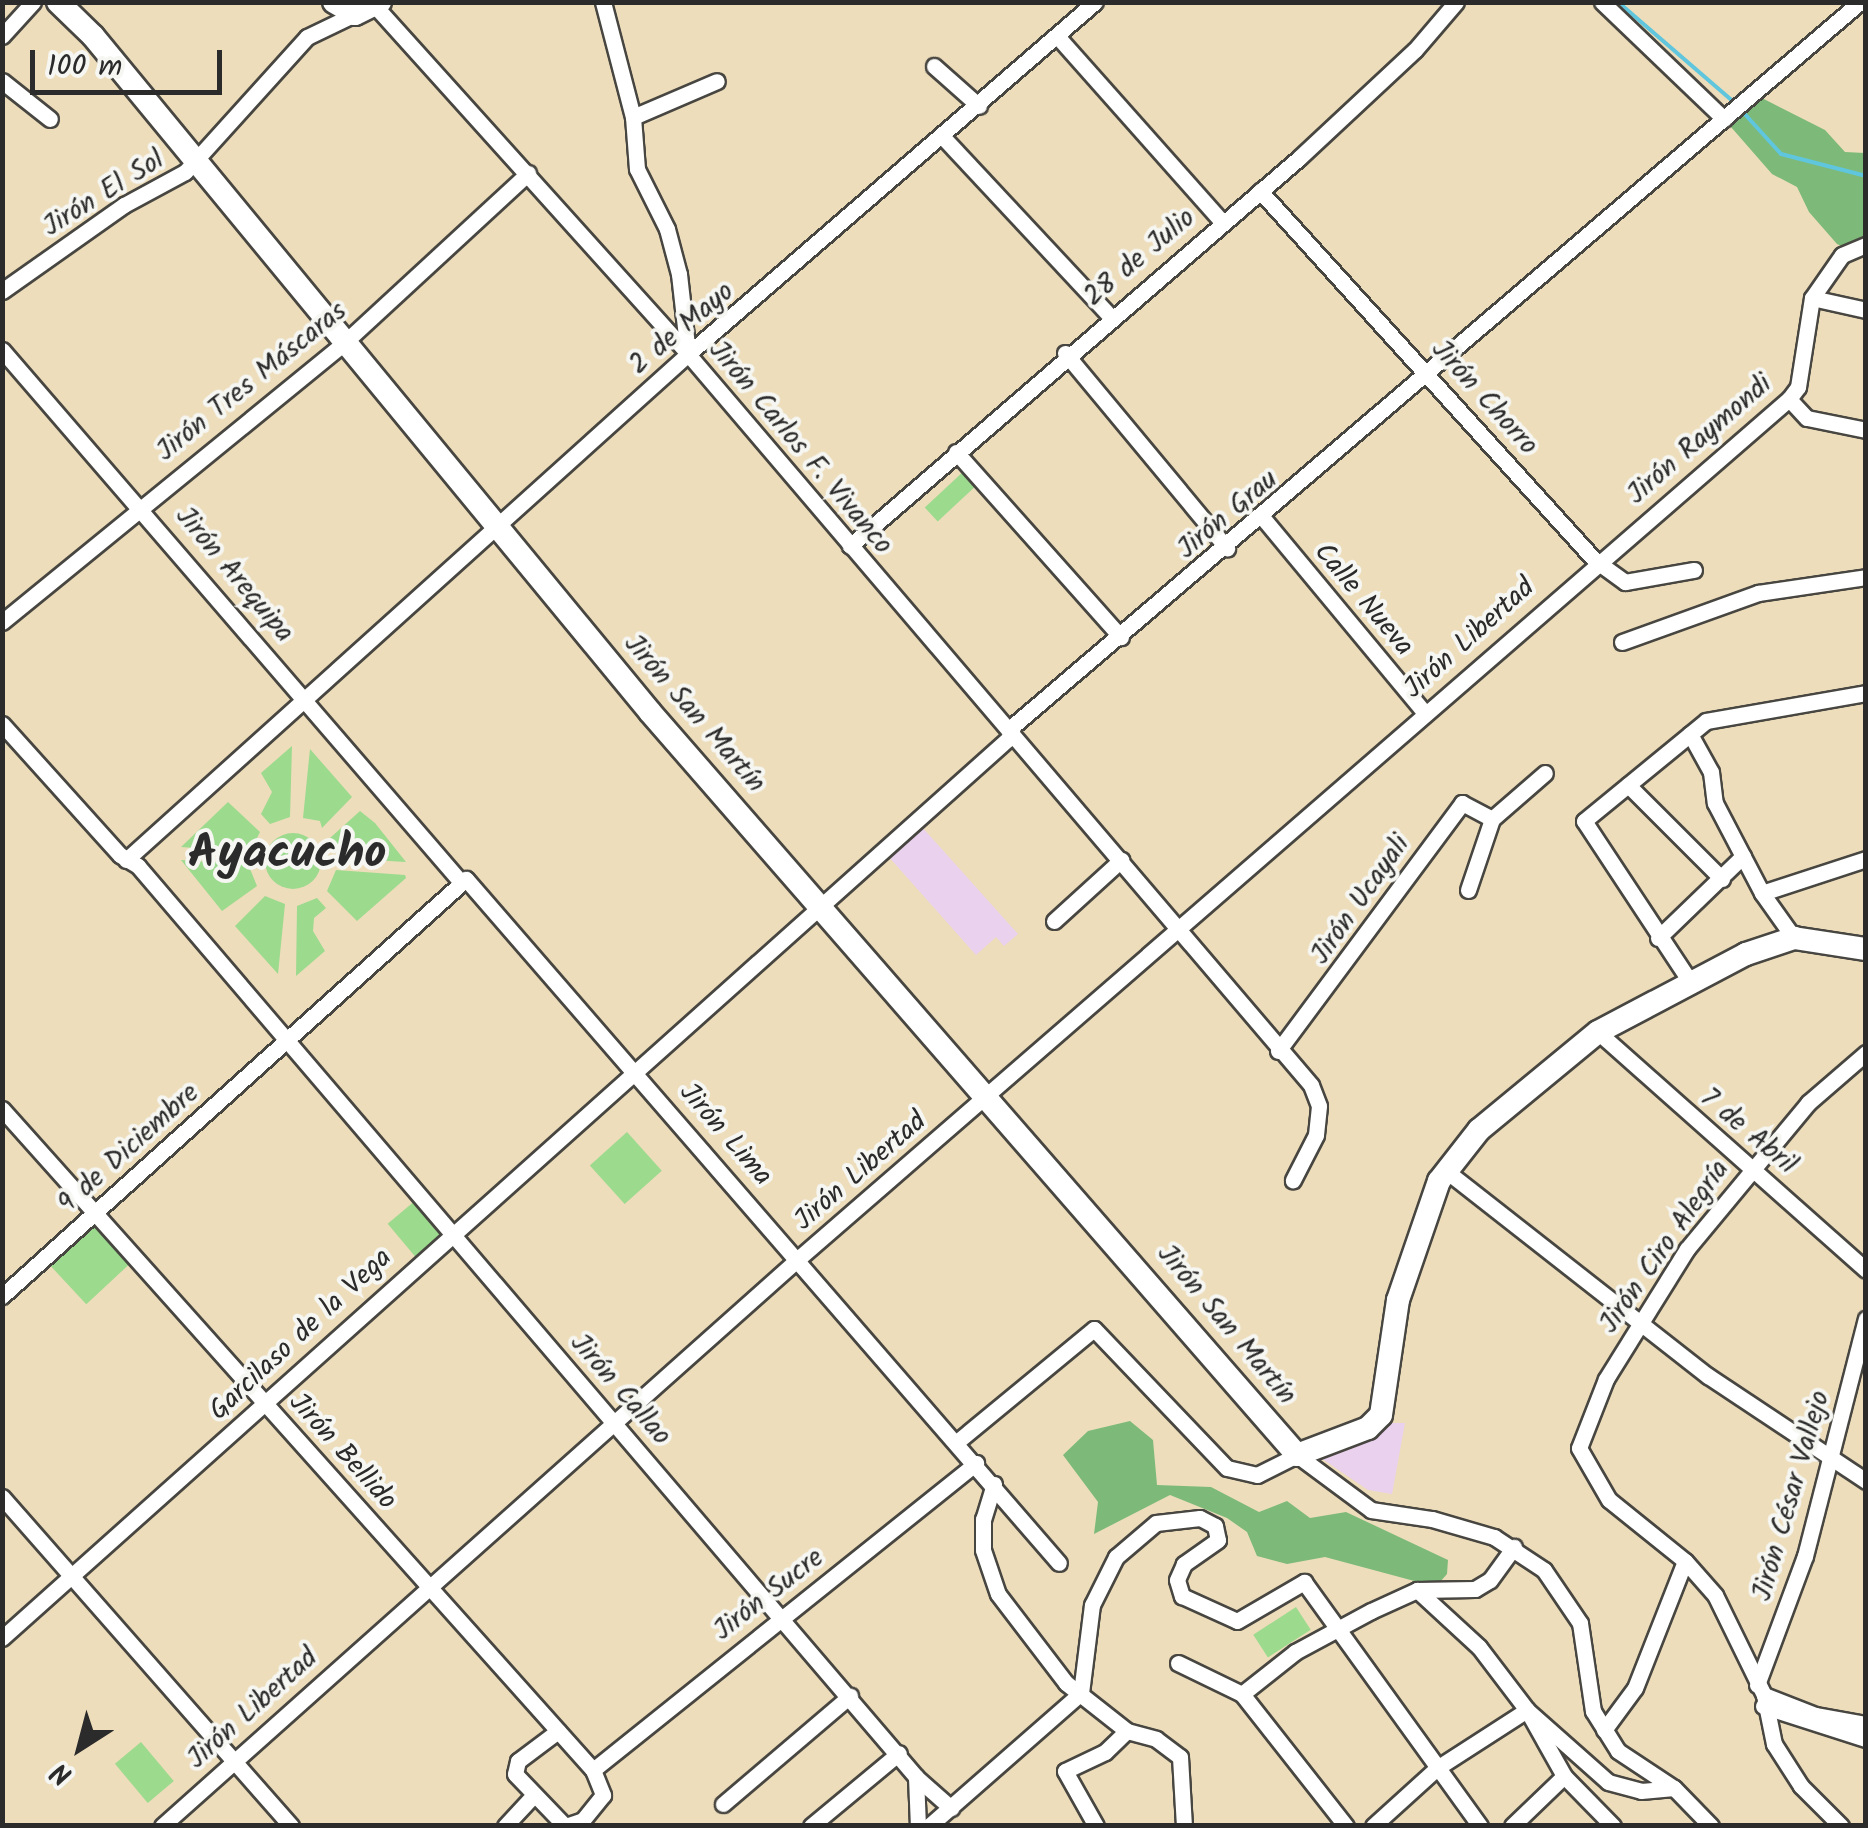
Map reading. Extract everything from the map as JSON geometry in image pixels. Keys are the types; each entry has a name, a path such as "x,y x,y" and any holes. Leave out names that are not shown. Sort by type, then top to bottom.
{"street":[{"path":"2,36 33,2"},
{"name":"Jirón San Martín","path":"58,2 192,158 494,528 1296,1455"},
{"path":"603,2 633,117 637,168 667,229 679,274 688,354"},
{"name":"2 de Mayo","path":"126,860 688,354 943,138 1095,2"},
{"name":"28 de Julio","path":"850,546 1066,353 1260,191 1415,50 1456,2"},
{"path":"1602,2 1724,119"},
{"name":"Jirón Grau","path":"635,1070 1010,732 1860,2"},
{"name":"Jirón El Sol","path":"2,291 124,206 185,172 192,158 307,37 361,6"},
{"name":"Jirón Carlos F. Vivanco","path":"361,6 528,173 688,354 1121,860 1176,930"},
{"path":"1057,36 1222,222"},
{"path":"934,66 979,106"},
{"path":"2,81 50,119"},
{"path":"633,117 717,81"},
{"path":"943,138 1110,316"},
{"name":"Jirón Tres Máscaras","path":"2,622 141,504 343,344 528,173"},
{"name":"Jirón Chorro","path":"1260,191 1596,561 1630,583 1694,570"},
{"name":"Jirón Raymondi","path":"1596,561 1790,399 1798,387 1812,298 1842,255 1866,245"},
{"path":"1812,298 1866,310"},
{"name":"Jirón Arequipa","path":"2,350 141,504 463,880"},
{"path":"1066,353 1227,548"},
{"path":"1790,399 1807,418 1866,430"},
{"path":"956,452 1122,637"},
{"name":"Calle Nueva","path":"1263,518 1425,713"},
{"name":"Jirón Libertad","path":"162,1826 799,1258 1596,561"},
{"path":"1622,642 1758,593 1866,577"},
{"path":"1691,983 1584,821 1706,721 1866,693"},
{"name":"Jirón Callao","path":"2,724 126,860 138,866 916,1777 951,1808"},
{"path":"1690,734 1762,893 1794,938"},
{"path":"1468,890 1492,819 1545,773"},
{"path":"1628,785 1722,878"},
{"name":"Jirón Ucayali","path":"1278,1051 1462,802 1492,819"},
{"path":"1658,938 1744,856"},
{"path":"1762,893 1866,859"},
{"path":"1054,921 1121,860"},
{"name":"9 de Diciembre","path":"2,1296 463,880"},
{"name":"Jirón Lima","path":"463,880 635,1070 1060,1563"},
{"path":"1176,930 1278,1051 1312,1085 1319,1106 1316,1135 1293,1180"},
{"path":"958,1441 1094,1329 1226,1468 1257,1476 1296,1455 1368,1428 1381,1415 1398,1300 1446,1170 1479,1130 1598,1032 1691,983 1794,938 1864,952"},
{"name":"7 de Abril","path":"1598,1032 1866,1270"},
{"name":"Jirón Ciro Alegría","path":"1685,1560 1609,1500 1580,1448 1588,1414 1641,1320 1751,1167 1808,1103 1866,1053"},
{"name":"Garcilaso de la Vega","path":"2,1638 635,1070"},
{"name":"Jirón Bellido","path":"2,1109 594,1770"},
{"path":"1446,1170 1722,1386 1866,1481"},
{"name":"Jirón César Vallejo","path":"1761,1695 1805,1556 1866,1320"},
{"path":"1296,1455 1371,1510 1432,1518 1514,1547 1554,1580 1576,1613 1586,1639 1588,1694 1604,1730 1618,1750 1674,1788 1711,1826"},
{"name":"Jirón Sucre","path":"594,1770 780,1615 908,1522 976,1463"},
{"path":"994,1484 983,1519 983,1550 998,1594 1081,1694 1127,1731 1156,1739 1180,1757 1184,1826"},
{"path":"2,1497 236,1758 291,1826"},
{"path":"929,1826 1081,1694 1092,1605 1124,1546 1166,1520 1210,1522 1218,1540 1190,1558 1177,1580 1188,1602 1244,1620 1304,1582 1341,1626 1436,1768 1480,1826"},
{"path":"1242,1694 1341,1626 1418,1590 1474,1589 1490,1580 1514,1547"},
{"path":"1604,1730 1635,1688 1685,1560 1715,1595 1761,1695 1774,1744 1801,1786 1841,1826"},
{"path":"1418,1590 1458,1622 1527,1710 1564,1776 1613,1826"},
{"path":"1178,1663 1242,1694 1346,1826"},
{"path":"1761,1695 1815,1715 1866,1724"},
{"path":"1761,1695 1866,1738"},
{"path":"722,1804 850,1696"},
{"path":"1374,1826 1436,1768 1527,1710"},
{"path":"1527,1710 1608,1782 1642,1791 1674,1788"},
{"path":"558,1731 518,1760 515,1774 532,1798 565,1826 584,1823 603,1795 594,1770"},
{"path":"1096,1826 1065,1771 1105,1752 1127,1731"},
{"path":"812,1826 899,1753"},
{"path":"1512,1826 1564,1776"},
{"path":"916,1777 918,1826"},
{"path":"505,1826 532,1798"}],"shaded area":[{"path":"922,827 1018,934 1004,946 996,937 976,955 888,856"},
{"path":"1383,1423 1405,1423 1392,1494 1368,1490 1315,1454"}],"green space":[{"path":"1756,95 1825,130 1845,152 1865,153 1865,257 1837,244 1809,212 1797,187 1772,174 1724,119"},
{"path":"965,470 978,484 938,521 925,508"},
{"path":"292,746 290,817 270,824 261,814 272,792 261,773"},
{"path":"310,749 352,797 322,828 320,821 303,818"},
{"path":"228,802 260,832 250,852 181,847"},
{"path":"360,811 375,823 406,862 338,858 330,838"},
{"path":"293,833 313,841 321,861 313,881 293,889 273,881 265,861 273,841"},
{"path":"181,860 248,864 257,886 222,911"},
{"path":"336,870 406,878 357,921 327,891"},
{"path":"265,896 285,904 278,974 235,926"},
{"path":"317,898 326,908 314,918 313,931 325,951 296,976 297,906"},
{"path":"627,1132 662,1171 625,1204 590,1165"},
{"path":"416,1200 445,1234 417,1258 388,1224"},
{"path":"94,1226 129,1264 86,1304 51,1266"},
{"path":"1130,1421 1153,1440 1157,1485 1211,1487 1259,1512 1287,1501 1310,1518 1346,1512 1448,1560 1447,1574 1440,1582 1418,1582 1325,1557 1287,1564 1257,1556 1247,1532 1227,1518 1170,1495 1094,1534 1098,1502 1063,1455 1088,1431"},
{"path":"1296,1607 1311,1630 1268,1657 1253,1635"},
{"path":"141,1742 174,1781 148,1803 115,1764"}],"waterway":[{"path":"1618,2 1736,104"},
{"path":"1742,111 1781,154 1866,176"}],"district":[{"name":"Ayacucho","path":"287,855"}]}
